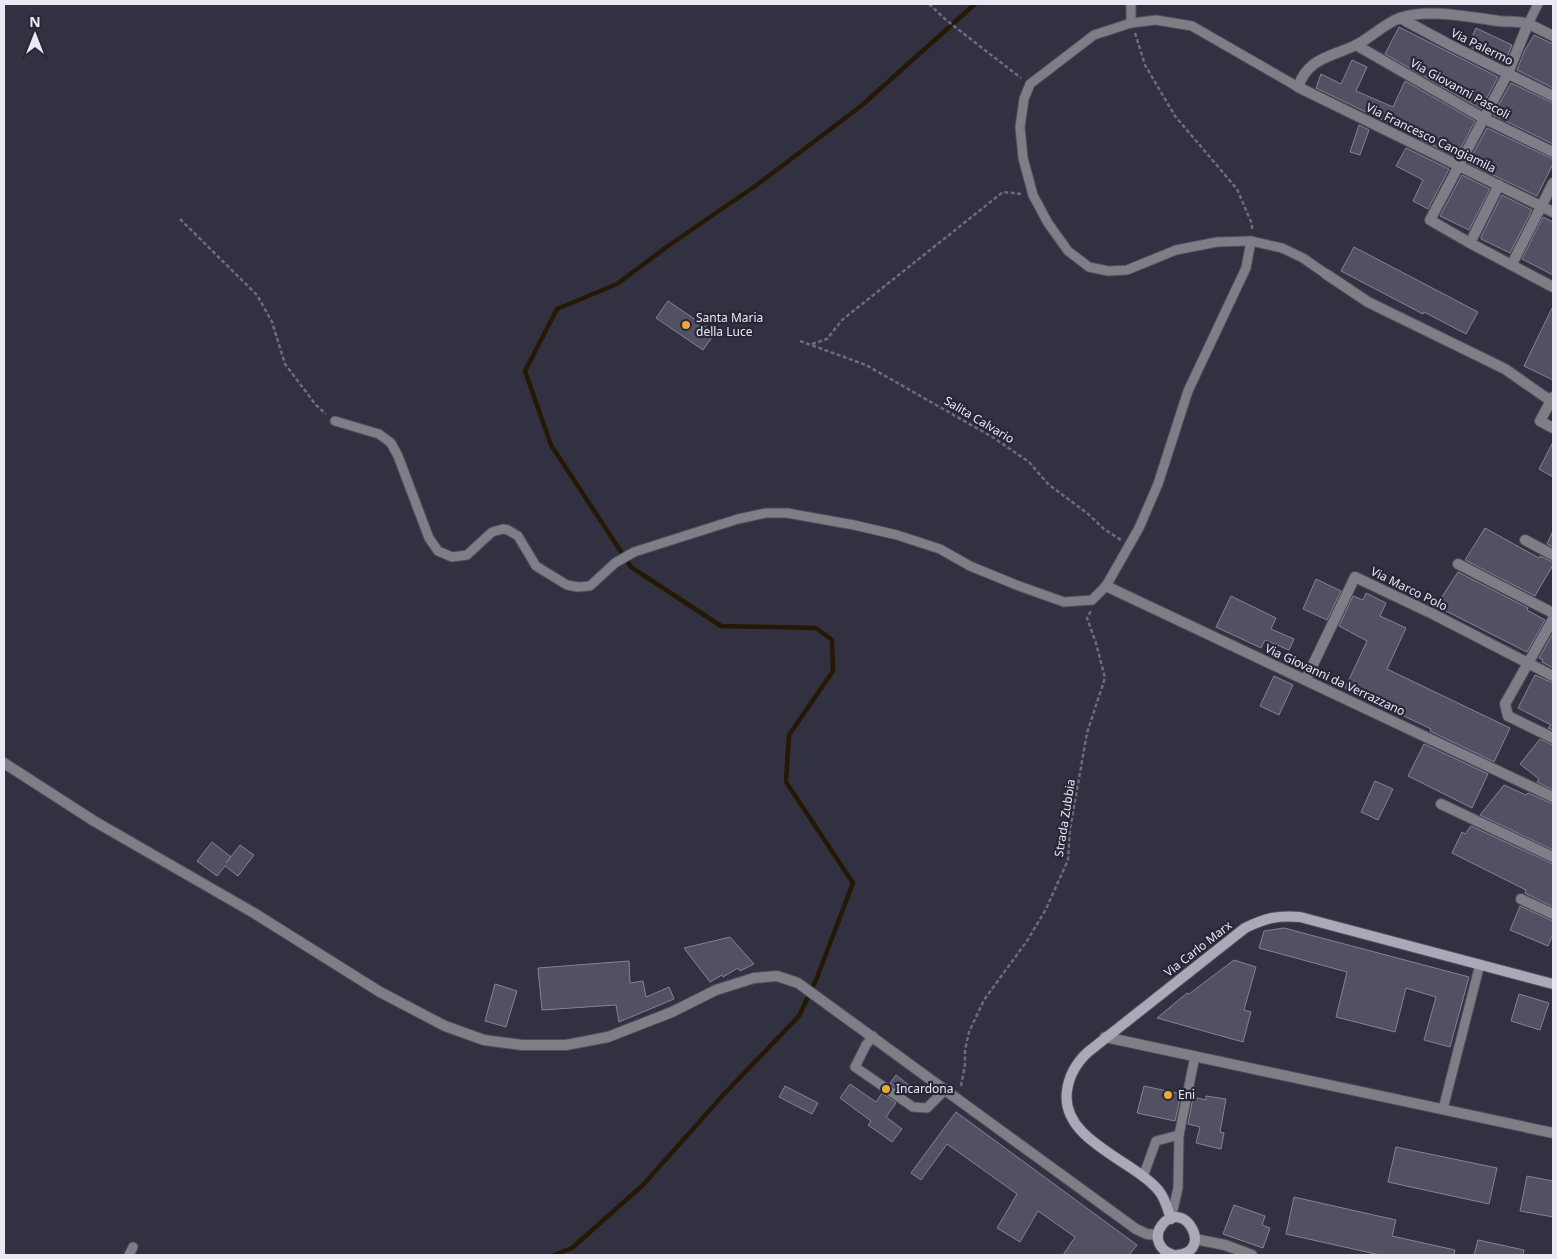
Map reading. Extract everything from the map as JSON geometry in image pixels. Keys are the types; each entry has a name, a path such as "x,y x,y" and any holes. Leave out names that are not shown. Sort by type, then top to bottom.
{"main road":[{"name":"Via Carlo Marx","path":"1171,1219 1159,1191 1143,1177 1097,1145 1078,1127 1069,1112 1066,1095 1069,1079 1079,1060 1105,1037 1245,928 1265,918 1281,916 1300,917 1553,984"},
{"path":"1171,1219 1182,1219 1190,1224 1195,1234 1195,1239 1186,1253 1172,1255 1160,1246 1158,1235 1162,1225 1171,1219"}],"street":[{"path":"1298,87 1301,78 1310,66 1328,56 1356,45 1375,31 1400,18 1420,14 1528,24 1553,36"},
{"name":"Via Palermo","path":"1400,18 1553,96"},
{"path":"1528,24 1508,74 1430,220 1553,287"},
{"name":"Via Giovanni Pascoli","path":"1356,45 1484,118 1553,152"},
{"name":"Via Francesco Cangiamila","path":"1298,87 1553,212"},
{"path":"1470,243 1498,184"},
{"path":"1512,264 1553,184"},
{"path":"1326,274 1368,302 1505,369 1552,399 1540,421 1553,428"},
{"path":"1525,540 1553,555"},
{"path":"1458,564 1553,613"},
{"name":"Via Marco Polo","path":"1306,679 1355,577 1553,676"},
{"name":"Via Giovanni da Verrazzano","path":"1106,586 1553,797"},
{"path":"1553,619 1505,704 1508,716 1553,738"},
{"path":"4,762 94,821 254,912 380,992 445,1026 484,1040 522,1045 566,1045 608,1037 672,1012 716,990 754,978 778,976 798,983 820,997 1136,1228 1147,1234 1158,1235"},
{"path":"1442,804 1553,857"},
{"path":"1521,899 1553,914"},
{"path":"1105,1037 1553,1133"},
{"path":"1195,1239 1225,1245 1252,1255"}],"lane":[{"path":"1131,4 1131,23"},
{"path":"1528,24 1538,4"},
{"path":"1298,87 1192,26 1156,20 1131,23 1094,35 1030,84 1024,99 1020,127 1023,158 1032,195 1048,223 1068,251 1089,267 1108,271 1127,270 1176,250 1217,242 1251,241 1282,248 1303,258 1326,274"},
{"path":"335,421 379,434 391,443 398,456 432,545 445,555 452,557 467,555 492,532 503,529 514,532 518,536 536,566 567,586 578,588 590,586 615,563 634,552 738,519 766,513 786,513 897,535 940,549 986,573 1064,602 1092,600 1106,586 1139,528 1158,484 1188,390 1246,268 1251,241"},
{"path":"1443,1109 1480,964"},
{"path":"873,1036 855,1066 913,1107 927,1108 946,1089"},
{"path":"1171,1219 1178,1188 1179,1135 1196,1056"},
{"path":"1143,1177 1156,1141 1179,1135"}],"path":[{"path":"928,4 1030,84"},
{"path":"1131,23 1145,65 1175,116 1237,188 1252,224 1251,241"},
{"name":"Salita Calvario","path":"1032,195 1003,192 842,320 827,339 814,344 800,341 866,365 994,438 1030,462 1048,484 1087,513 1104,529 1129,545"},
{"path":"180,219 257,294 272,322 285,364 316,405 335,421"},
{"name":"Strada Zubbia","path":"955,1096 961,1087 969,1032 984,1000 1027,941 1046,909 1068,860 1070,829 1087,733 1105,678 1087,618 1092,610"}],"building":[{"path":"1399,27 1498,77 1481,109 1385,54"},
{"path":"1476,28 1512,45 1504,64 1468,46"},
{"path":"1534,35 1553,44 1553,88 1517,70 1525,50"},
{"path":"1352,60 1367,67 1356,91 1393,107 1405,81 1475,121 1456,157 1413,134 1316,88 1321,74 1341,84"},
{"path":"1511,83 1553,103 1553,144 1493,115"},
{"path":"1359,125 1369,130 1360,155 1350,152"},
{"path":"1487,128 1553,159 1553,164 1537,196 1468,163"},
{"path":"1406,148 1449,169 1428,209 1413,201 1423,180 1396,166"},
{"path":"1462,175 1490,189 1469,230 1440,216"},
{"path":"1502,195 1532,210 1510,253 1481,239"},
{"path":"1543,217 1553,222 1553,275 1522,259"},
{"path":"1354,247 1478,312 1466,334 1341,271"},
{"name":"Santa Maria della Luce","path":"668,301 715,333 703,350 656,318"},
{"path":"1553,306 1553,380 1524,366"},
{"path":"1553,442 1553,477 1539,469"},
{"path":"1485,528 1539,558 1540,556 1553,562 1535,596 1465,560"},
{"path":"1553,531 1553,547 1547,544"},
{"path":"1458,572 1528,608 1527,610 1545,620 1527,652 1436,606"},
{"path":"1316,579 1341,591 1327,620 1303,609"},
{"path":"1366,593 1386,603 1380,616 1406,628 1387,669 1510,728 1494,762 1430,731 1431,729 1345,688 1367,641 1339,626 1353,596 1363,600"},
{"path":"1231,596 1276,618 1271,629 1294,639 1289,650 1265,640 1261,648 1216,627"},
{"path":"1553,633 1553,668 1542,662 1543,660 1539,658"},
{"path":"1535,675 1553,683 1553,730 1548,728 1551,725 1518,708"},
{"path":"1274,676 1293,685 1279,715 1260,706"},
{"path":"1540,739 1553,745 1553,790 1537,782 1539,779 1520,764"},
{"path":"1424,744 1488,774 1472,808 1408,776"},
{"path":"1375,781 1393,789 1378,820 1361,812"},
{"path":"1504,785 1553,804 1553,850 1480,815"},
{"path":"1471,826 1553,864 1553,907 1525,893 1526,890 1452,853 1462,832 1465,834"},
{"path":"212,842 231,857 240,845 254,855 238,876 225,866 217,876 197,861"},
{"path":"1520,906 1553,921 1553,934 1548,946 1510,930"},
{"path":"1284,928 1469,977 1450,1047 1424,1040 1436,997 1406,988 1395,1032 1336,1017 1347,972 1259,948 1264,931"},
{"path":"730,937 754,964 740,971 738,968 710,982 684,948"},
{"path":"1234,960 1256,967 1244,1010 1251,1012 1243,1042 1157,1018 1187,993 1189,994"},
{"path":"629,961 630,983 643,981 646,997 669,987 674,999 619,1022 616,1005 542,1010 538,968"},
{"path":"495,984 517,991 506,1027 485,1021"},
{"path":"1519,994 1549,1003 1540,1030 1511,1021"},
{"path":"896,1075 910,1086 904,1093 890,1083"},
{"path":"850,1084 876,1102 882,1093 896,1103 886,1117 902,1129 892,1142 868,1125 871,1121 840,1098"},
{"path":"785,1086 818,1103 812,1114 779,1097"},
{"path":"1144,1086 1181,1094 1175,1121 1137,1113"},
{"path":"1206,1096 1226,1099 1220,1132 1224,1133 1221,1149 1196,1143 1200,1127 1188,1124 1193,1097 1206,1100"},
{"path":"956,1112 1137,1245 1129,1255 1063,1255 1075,1237 1038,1211 1020,1242 997,1228 1017,1194 947,1144 921,1180 911,1173"},
{"path":"1396,1147 1497,1168 1489,1204 1388,1182"},
{"path":"1527,1176 1553,1181 1553,1217 1520,1211"},
{"path":"1294,1197 1396,1220 1392,1236 1455,1250 1454,1255 1380,1255 1286,1234"},
{"path":"1234,1205 1265,1216 1262,1225 1270,1228 1263,1248 1223,1234"},
{"path":"1478,1240 1524,1250 1523,1255 1474,1255"}],"waterway":[{"path":"554,1255 572,1248 643,1185 725,1093 799,1016 816,980 853,883 786,782 789,735 833,671 832,640 816,628 721,626 631,567 551,445 525,371 557,309 617,284 758,184 861,106 975,4"}],"place":[{"name":"Santa Maria della Luce","path":"686,325"},
{"name":"Incardona","path":"886,1089"},
{"name":"Eni","path":"1168,1095"}]}
